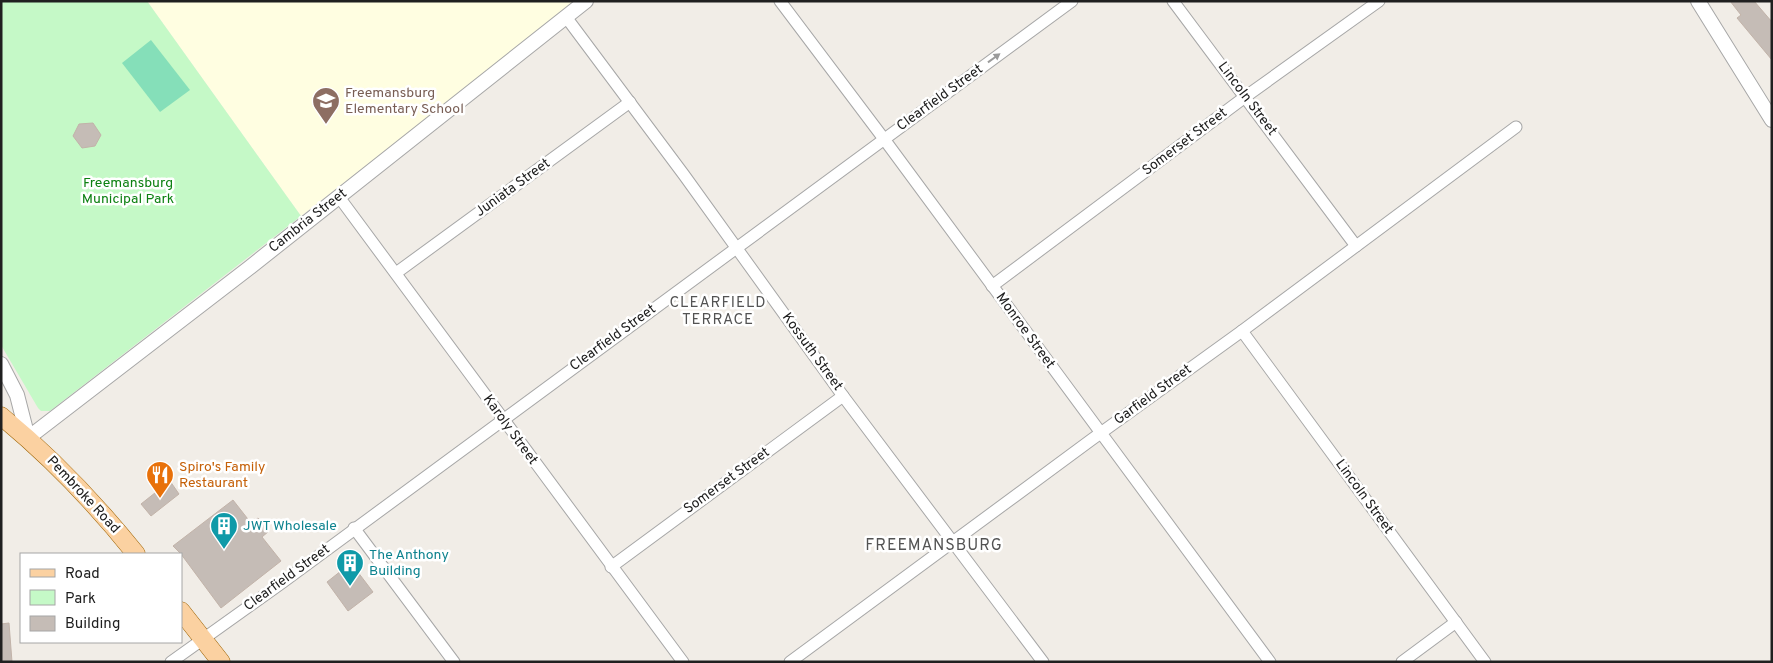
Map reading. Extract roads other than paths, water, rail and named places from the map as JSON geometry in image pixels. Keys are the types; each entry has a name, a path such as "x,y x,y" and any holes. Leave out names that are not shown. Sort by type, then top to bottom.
{"main road":[{"name":"Pembroke Road","path":"1,416 28,438 90,498 135,553"},
{"path":"182,612 221,662"}],"street":[{"name":"Cambria Street","path":"28,438 133,359 586,1"},
{"name":"Monroe Street","path":"780,1 1270,662"},
{"name":"Clearfield Street","path":"171,662 1072,1"},
{"name":"Lincoln Street","path":"1173,1 1356,246"},
{"name":"Somerset Street","path":"992,286 1245,97 1379,1"},
{"path":"1698,1 1772,120"},
{"name":"Kossuth Street","path":"566,17 1042,662"},
{"name":"Juniata Street","path":"396,273 630,102"},
{"name":"Garfield Street","path":"790,662 1100,433 1242,331 1516,126"},
{"name":"Karoly Street","path":"339,197 682,662"},
{"name":"Lincoln Street","path":"1242,331 1485,662"},
{"path":"1,364 17,395 28,438"},
{"name":"Somerset Street","path":"611,566 844,396"},
{"path":"354,528 454,662"},
{"path":"1402,662 1456,622"}],"place":[{"name":"Freemansburg Elementary School","path":"326,125"},
{"name":"Spiro's Family Restaurant","path":"160,499"},
{"name":"JWT Wholesale","path":"224,550"},
{"name":"The Anthony Building","path":"350,587"}],"district":[{"name":"CLEARFIELD TERRACE","path":"718,312"},
{"name":"FREEMANSBURG","path":"934,546"}],"park label":[{"name":"Freemansburg Municipal Park","path":"128,192"}]}
